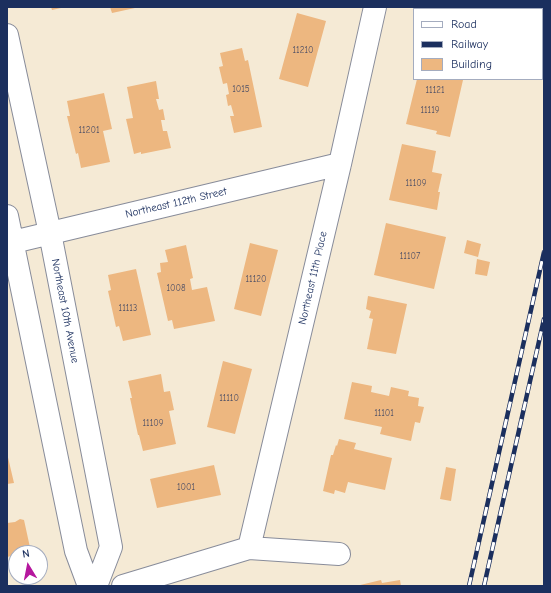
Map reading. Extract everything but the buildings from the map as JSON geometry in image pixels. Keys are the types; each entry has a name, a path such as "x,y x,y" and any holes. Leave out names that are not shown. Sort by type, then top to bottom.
{"street":[{"name":"Northeast 11th Place","path":"249,548 340,164 375,7"},
{"name":"Northeast 10th Avenue","path":"7,35 50,233 111,547 96,586"},
{"name":"Northeast 112th Street","path":"12,242 340,164"},
{"path":"7,216 76,551 89,586"},
{"path":"123,586 249,548 339,554"}],"railway":[{"path":"469,586 544,252"},
{"path":"484,586 544,319"}]}
